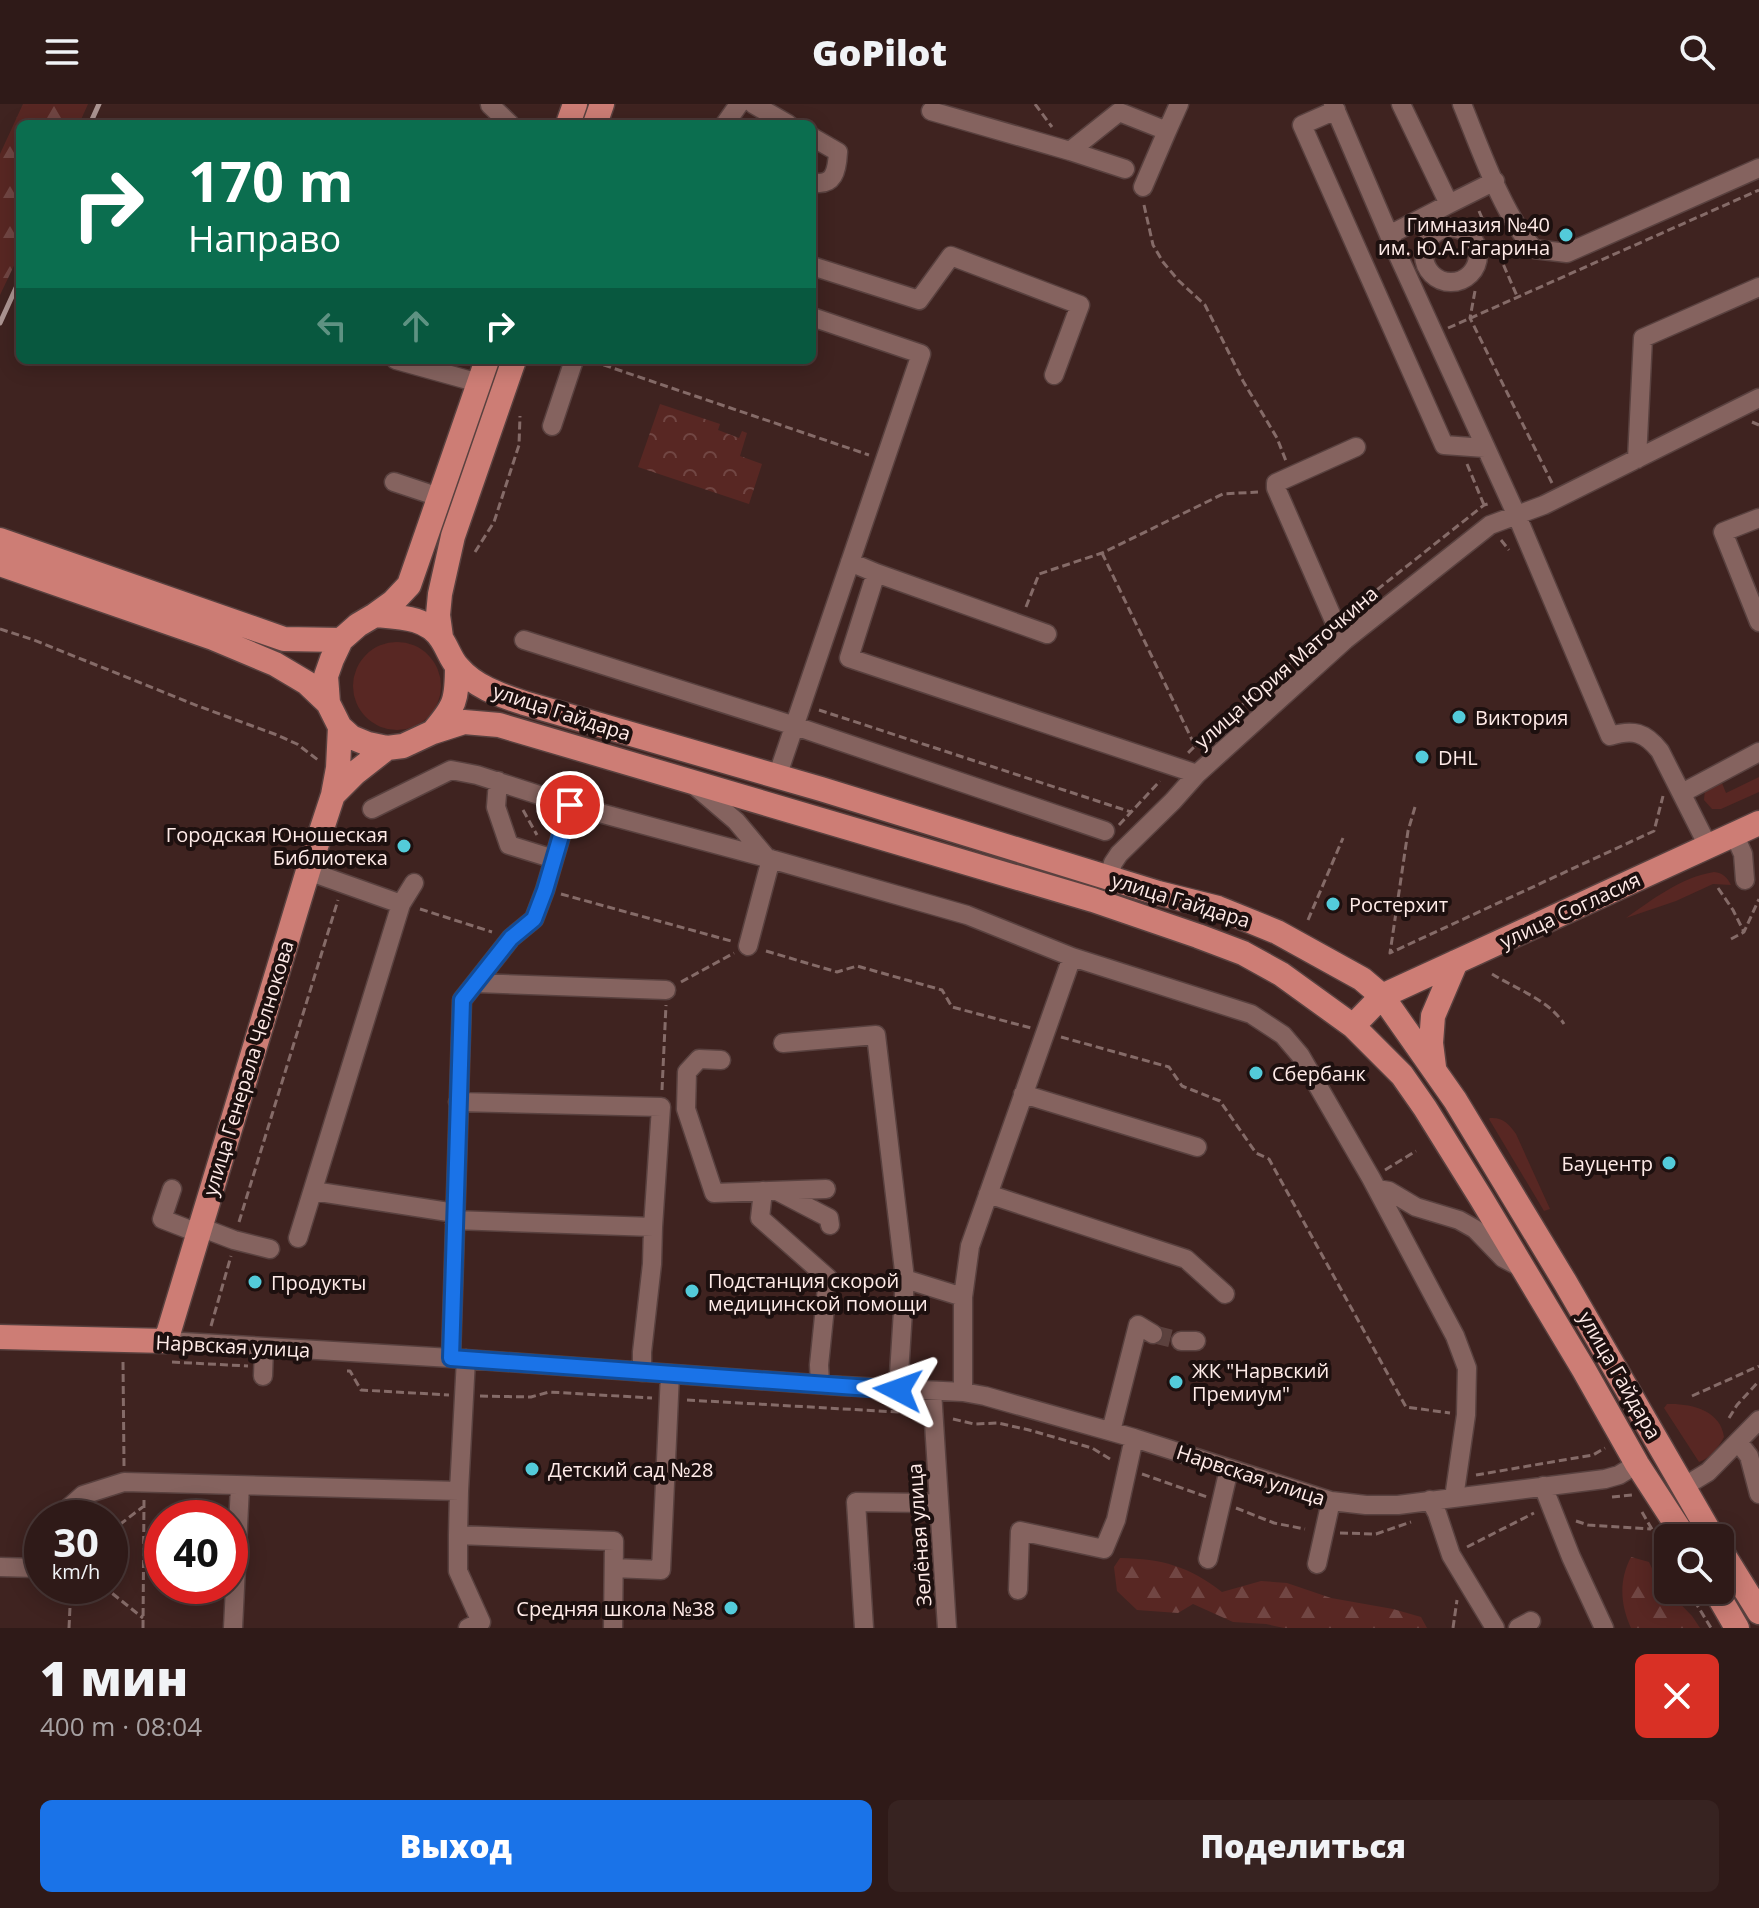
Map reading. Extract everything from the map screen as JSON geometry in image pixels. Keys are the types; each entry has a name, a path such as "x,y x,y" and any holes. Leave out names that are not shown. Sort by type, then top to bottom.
{"main road":[{"path":"441,637 438,615 440,594 453,536 513,364"},
{"path":"328,703 326,676 341,640 393,602 409,585 483,371"},
{"path":"0,540 284,639 341,640"},
{"path":"0,564 213,638 275,664 307,683 328,703 340,727 351,737 387,748"},
{"path":"375,615 404,617 427,624 441,637"},
{"name":"улица Гайдара","path":"441,637 457,666 493,692 1158,893 1218,908 1247,919 1362,979 1382,996 1461,1111 1705,1524"},
{"path":"433,732 449,713 457,693 457,666"},
{"name":"улица Гайдара","path":"387,748 403,746 464,722 499,725 1093,900 1243,953 1281,974 1353,1026 1402,1075 1525,1270 1637,1464 1676,1524"},
{"name":"улица Генерала Челнокова","path":"166,1341 333,795 340,727"},
{"name":"улица Генерала Челнокова","path":"333,795 387,748"},
{"name":"улица Согласия","path":"1382,996 1759,823"},
{"path":"1435,1071 1431,1043 1433,1016 1456,962"},
{"path":"1353,1026 1382,996"},
{"name":"Нарвская улица","path":"0,1337 166,1341"},
{"path":"1734,1572 1759,1612"},
{"path":"1723,1604 1737,1628"}],"street":[{"path":"753,104 781,120"},
{"path":"1144,196 1179,104"},
{"path":"1401,104 1449,204"},
{"path":"1462,104 1522,236 1534,249 1567,253 1759,168"},
{"path":"490,105 506,120"},
{"path":"1485,448 1444,445 1302,125 1334,107 1517,516 1610,736 1634,733 1649,737 1660,751 1674,789 1721,840 1743,854 1752,877"},
{"path":"931,111 1125,169"},
{"path":"1070,151 1119,112 1167,131"},
{"path":"816,139 838,152 837,166 830,181 823,185 816,183"},
{"path":"1389,235 1495,181"},
{"path":"816,267 919,300 951,256 1080,305 1054,375"},
{"path":"1410,281 1429,270"},
{"path":"1637,459 1643,338 1759,287"},
{"path":"777,777 921,354 816,318"},
{"path":"428,364 483,371"},
{"path":"552,426 573,364"},
{"name":"улица Юрия Маточкина","path":"1109,877 1119,854 1197,774 1345,640 1490,525 1544,505 1759,398"},
{"path":"1345,640 1276,483 1356,447"},
{"path":"394,482 439,497"},
{"path":"1759,518 1723,532 1759,622"},
{"path":"850,562 1047,634"},
{"path":"876,573 849,658 1197,774"},
{"path":"524,640 795,726 1108,833"},
{"path":"1674,789 1759,752"},
{"path":"372,809 451,770 967,915 1072,957 1251,1014 1283,1035 1300,1055 1374,1183 1455,1336 1467,1368 1466,1415 1454,1498"},
{"path":"686,779 725,810 769,859"},
{"path":"506,784 496,807 509,845 550,858"},
{"path":"468,1628 481,1622 458,1571 454,1216 462,1000 511,938 534,919 545,890 550,858 570,805"},
{"path":"748,946 769,859"},
{"path":"308,871 401,904"},
{"path":"298,1238 401,904 414,883"},
{"path":"963,1392 963,1297 970,1246 1072,957"},
{"path":"476,983 666,990"},
{"path":"783,1043 876,1035 905,1279 898,1390"},
{"path":"721,1060 699,1059 687,1072 686,1109 714,1193 826,1189"},
{"path":"1023,1094 1197,1147"},
{"path":"458,1102 661,1107 642,1372"},
{"path":"1374,1183 1416,1207 1459,1220 1475,1229 1503,1258 1525,1270"},
{"path":"172,1189 162,1219 270,1249"},
{"path":"313,1191 454,1216 653,1227"},
{"path":"770,1191 829,1218 830,1225"},
{"path":"770,1191 760,1218 828,1278 819,1365 820,1384"},
{"path":"988,1194 1186,1259 1225,1294"},
{"path":"905,1279 963,1297"},
{"path":"1111,1431 1138,1325 1153,1334"},
{"name":"Нарвская улица","path":"166,1341 963,1392 1111,1431 1331,1501 1366,1505 1433,1507 1454,1498 1605,1479 1637,1464"},
{"path":"263,1376 264,1347"},
{"path":"614,1568 661,1570 670,1374"},
{"name":"Зелёная улица","path":"932,1391 947,1628"},
{"path":"1685,1486 1745,1449 1759,1420"},
{"path":"1018,1590 1020,1531 1104,1549 1116,1520 1134,1438"},
{"path":"1745,1449 1759,1494"},
{"path":"1208,1559 1229,1469"},
{"path":"77,1500 83,1495 124,1482 459,1491"},
{"path":"233,1628 240,1486"},
{"path":"1543,1486 1604,1628"},
{"path":"1317,1564 1331,1501"},
{"path":"864,1628 856,1502 927,1503"},
{"path":"1433,1507 1451,1555 1495,1628"},
{"path":"458,1535 614,1541 613,1628"},
{"path":"0,1567 24,1568"}],"path":[{"path":"1434,334 1759,190"},
{"path":"1144,196 1153,245 1178,280 1205,305 1243,381 1277,438 1292,475"},
{"path":"1494,243 1517,296"},
{"path":"1475,291 1470,318 1555,489"},
{"path":"600,364 885,461"},
{"path":"475,552 494,522 519,445 520,416"},
{"path":"1020,624 1039,574 1102,553 1223,494 1258,491"},
{"path":"1102,553 1195,746 1108,833"},
{"path":"0,629 277,735 297,744 321,762"},
{"path":"802,704 1131,812"},
{"path":"506,784 550,858"},
{"path":"1415,807 1408,831 1390,953 1654,831 1674,789"},
{"path":"1308,920 1343,838"},
{"path":"1718,888 1744,932"},
{"path":"211,1327 234,1240 341,889"},
{"path":"545,890 837,972 857,966 942,990 952,1007 1169,1067 1182,1086 1220,1101 1256,1153 1269,1159 1406,1407 1466,1415"},
{"path":"1731,939 1744,932 1759,899"},
{"path":"401,904 511,938"},
{"path":"661,1107 666,990 748,946"},
{"path":"1492,974 1546,1005 1557,1013 1564,1024"},
{"path":"1374,1183 1416,1151"},
{"path":"123,1360 124,1482"},
{"path":"1692,1396 1759,1366"},
{"path":"1729,1418 1759,1381"},
{"path":"946,1418 974,1424 998,1423 1092,1448 1127,1469 1274,1523 1324,1533 1376,1534 1433,1507"},
{"path":"1503,1471 1593,1455 1606,1448"},
{"path":"144,1483 144,1500"},
{"path":"1628,1488 1632,1495"},
{"path":"128,1518 144,1506"},
{"path":"143,1628 144,1506"},
{"path":"1638,1506 1654,1533"},
{"path":"69,1628 70,1604"},
{"path":"126,1604 143,1618"},
{"path":"1696,1604 1711,1628"}],"green space":[{"path":"23,104 88,104 81,120 16,120 16,261 0,295 0,154"},
{"path":"660,404 720,424 718,430 739,438 742,431 747,433 740,456 762,464 749,504 638,467"},
{"path":"397,642 422,649 434,661 441,686 434,711 422,723 397,730 372,723 360,711 353,686 360,661 372,649"},
{"path":"1759,777 1759,792 1721,809 1712,809 1704,800 1705,789 1718,782 1722,783 1726,793"},
{"path":"1714,872 1724,876 1731,885 1713,884 1626,918 1679,884"},
{"path":"1490,1118 1506,1122 1516,1134 1550,1209 1544,1211"},
{"path":"1667,1404 1694,1407 1711,1414 1722,1428 1724,1437 1717,1449 1699,1462 1664,1408"},
{"path":"1631,1557 1649,1562 1654,1573 1654,1604 1680,1604 1700,1628 1631,1628 1622,1592 1624,1574"},
{"path":"1120,1558 1149,1560 1186,1570 1222,1592 1261,1581 1287,1583 1331,1598 1421,1617 1427,1628 1284,1628 1233,1622 1193,1604 1178,1613 1137,1610 1117,1591 1114,1567"}],"tunnel":[{"path":"1153,1334 1181,1341"}],"railway":[{"path":"92,120 99,104"},
{"path":"0,323 16,288"}],"place":[{"name":"Гимназия №40 им. Ю.А.Гагарина","path":"1566,235"},
{"name":"Виктория","path":"1459,717"},
{"name":"DHL","path":"1422,757"},
{"name":"Городская Юношеская Библиотека","path":"404,846"},
{"name":"Ростерхит","path":"1333,904"},
{"name":"Сбербанк","path":"1256,1073"},
{"name":"Бауцентр","path":"1669,1163"},
{"name":"Продукты","path":"255,1282"},
{"name":"Подстанция скорой медицинской помощи","path":"692,1291"},
{"name":"ЖК \"Нарвский Премиум\"","path":"1176,1382"},
{"name":"Детский сад №28","path":"532,1469"},
{"name":"Средняя школа №38","path":"731,1608"}],"route":[{"path":"570,805 534,919 511,938 462,1000 451,1358 898,1390"}]}
